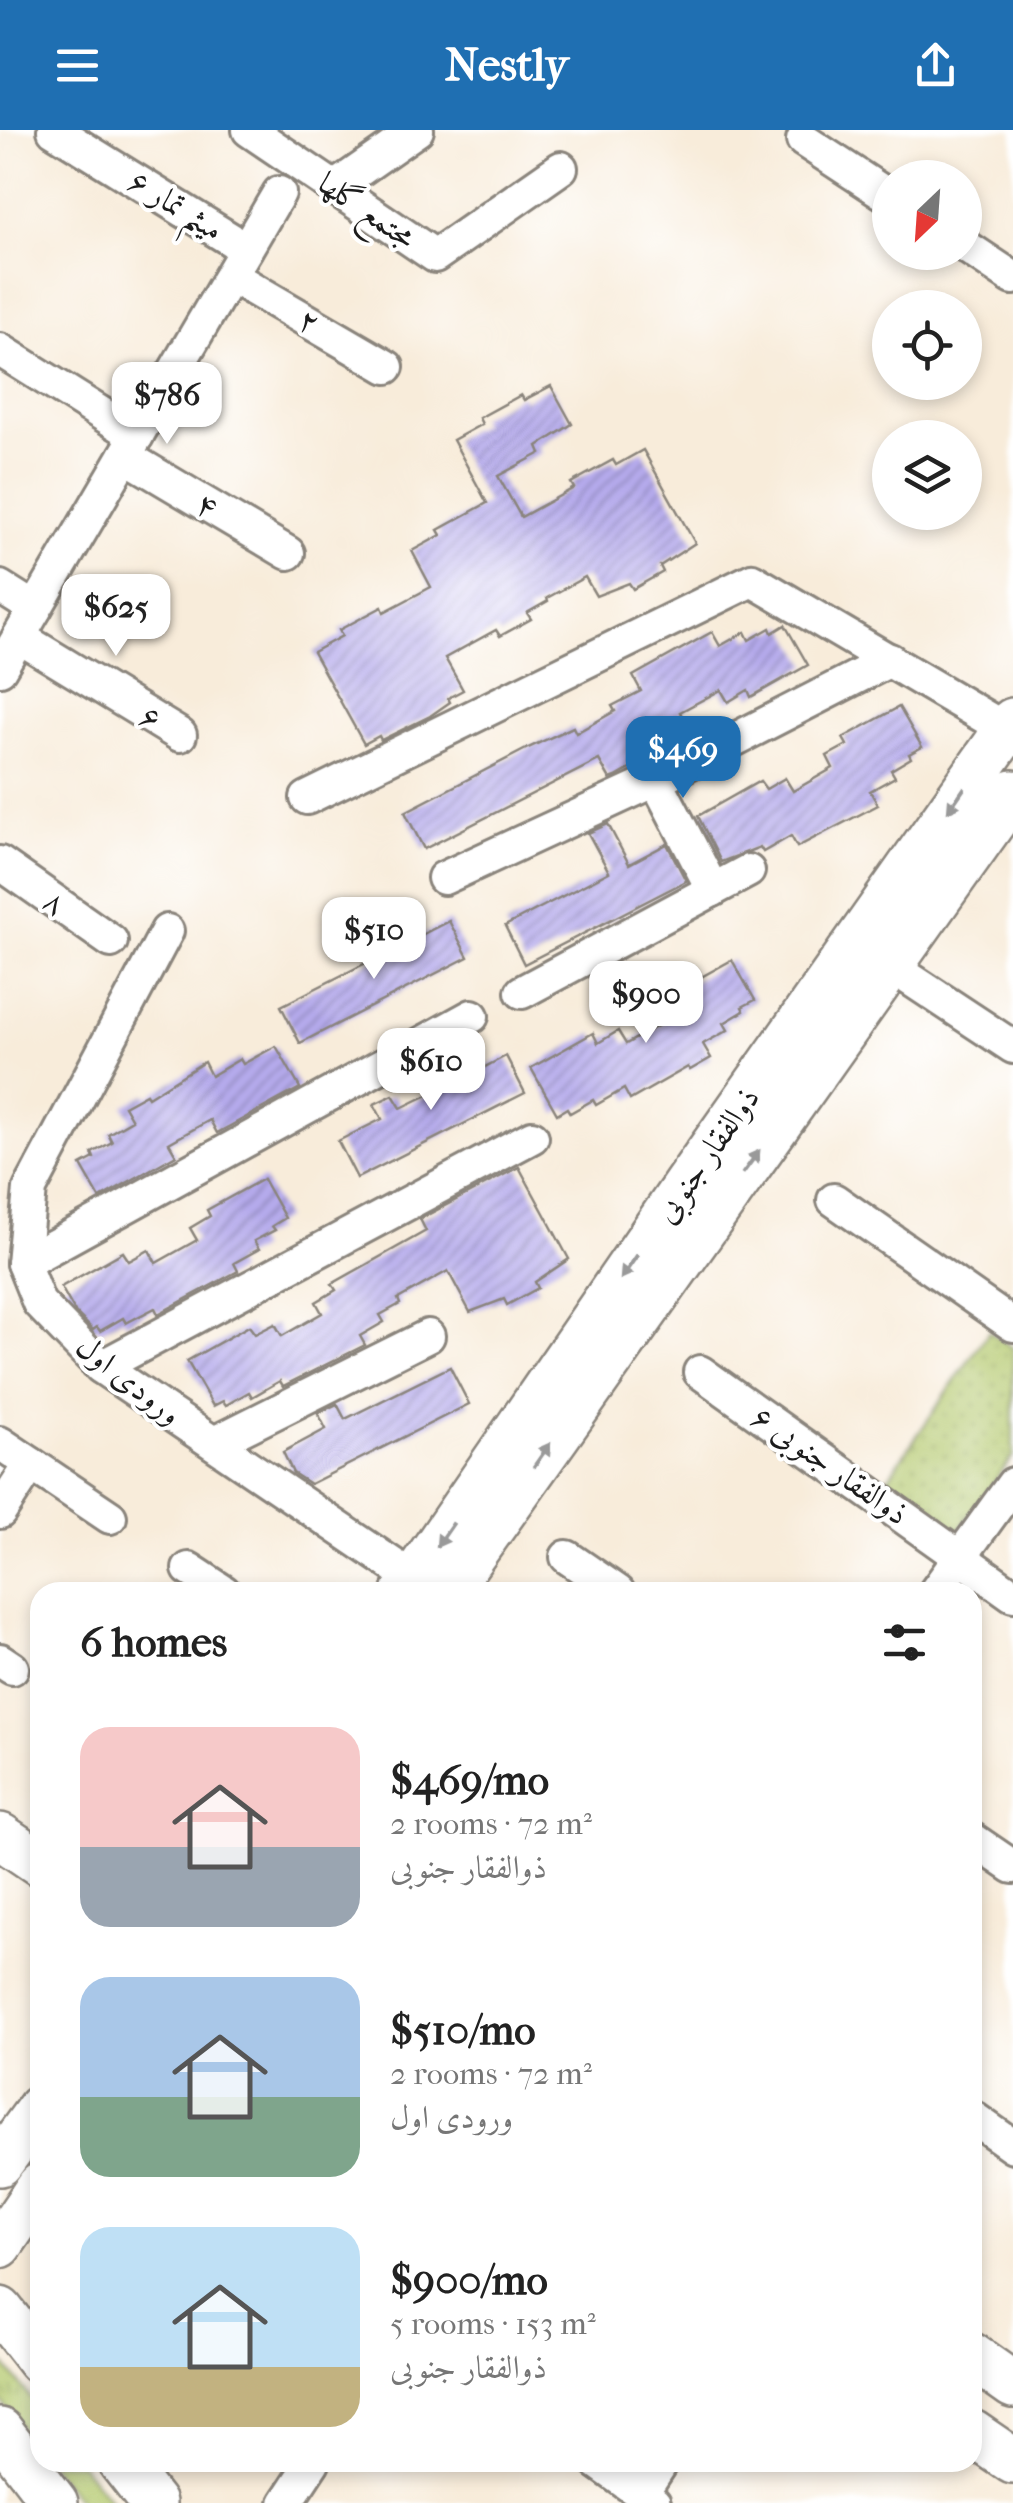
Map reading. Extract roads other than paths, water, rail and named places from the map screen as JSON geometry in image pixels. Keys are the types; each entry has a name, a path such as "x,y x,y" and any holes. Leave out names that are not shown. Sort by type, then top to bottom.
{"main road":[{"name":"ذوالفقار جنوبی","path":"426,1582 703,1195 1010,725"},
{"name":"ذوالفقار جنوبی","path":"703,1195 892,967 1013,793"},
{"path":"0,1836 30,1856"},
{"path":"0,2163 30,2122"},
{"path":"0,2245 30,2201"},
{"path":"0,2310 30,2348"},
{"path":"982,2363 1013,2384"},
{"path":"0,2431 30,2470"},
{"path":"982,2440 1013,2462"},
{"path":"31,2472 55,2503"},
{"path":"129,2472 153,2503"}],"street":[{"name":"میثم تمار ۶","path":"54,130 239,263"},
{"name":"مجتمع گلها","path":"248,130 435,256 561,168"},
{"path":"334,188 417,130"},
{"path":"803,140 872,186"},
{"path":"0,669 280,194"},
{"path":"982,257 1013,278"},
{"name":"۲","path":"239,263 387,366"},
{"name":"۴","path":"0,350 288,554"},
{"path":"306,798 752,580 1010,725"},
{"name":"۶","path":"0,587 27,623 180,734"},
{"path":"444,878 656,780 890,660"},
{"path":"656,780 713,890"},
{"name":"۸","path":"0,862 110,941"},
{"path":"522,992 748,872"},
{"path":"23,1263 30,1189 167,931"},
{"path":"892,967 1013,1047"},
{"path":"23,1263 472,1016"},
{"path":"101,1367 532,1138"},
{"path":"834,1200 1013,1325"},
{"name":"ورودی اول","path":"23,1263 39,1303 101,1367 413,1582"},
{"path":"214,1444 428,1336"},
{"name":"۶ ذوالفقار جنوبی","path":"700,1372 1013,1595"},
{"path":"0,1443 110,1517"},
{"path":"0,1512 31,1464"},
{"path":"942,1582 1013,1484"},
{"path":"567,1556 604,1582"},
{"path":"189,1568 209,1582"},
{"path":"982,1846 1013,1867"},
{"path":"982,2124 1013,2146"},
{"path":"286,2503 306,2472"},
{"path":"611,2472 648,2498 658,2472"}]}
